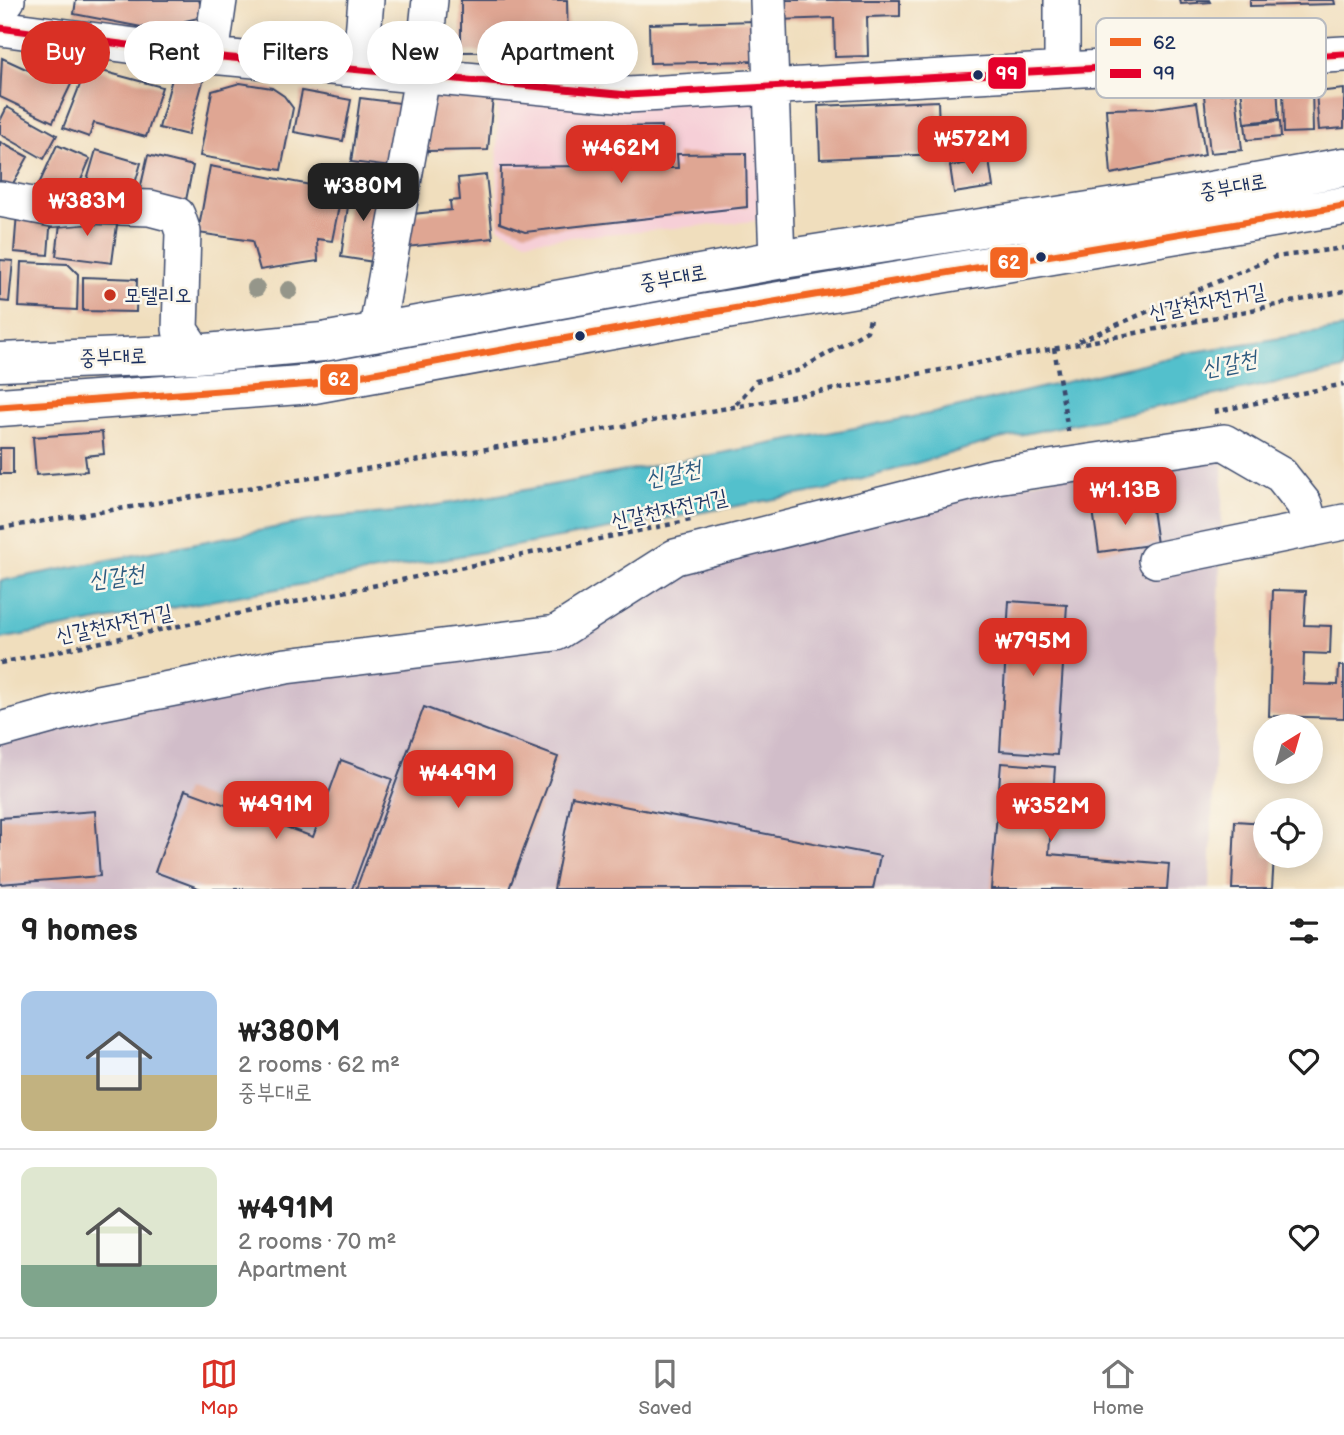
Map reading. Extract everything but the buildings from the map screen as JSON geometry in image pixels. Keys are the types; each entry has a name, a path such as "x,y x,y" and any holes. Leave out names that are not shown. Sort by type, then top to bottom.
{"main road":[{"name":"중부대로","path":"0,362 196,354 376,334 777,260 1166,199 1344,167"},
{"name":"중부대로","path":"0,407 314,384 1344,206"}],"street":[{"path":"0,9 7,0"},
{"path":"216,21 219,0"},
{"path":"360,70 366,0"},
{"path":"428,21 430,0"},
{"path":"768,0 777,260"},
{"path":"1062,0 1062,69"},
{"path":"0,29 124,45"},
{"path":"1326,55 1344,54"},
{"path":"224,58 367,71"},
{"path":"463,80 628,94 1096,67"},
{"path":"376,334 421,84"},
{"path":"0,199 53,209 89,206 150,208 177,215 183,232 180,330 196,354"},
{"path":"0,730 98,703 286,666 556,633 675,557 1009,474 1224,442 1281,475 1304,504 1327,525"},
{"path":"1156,560 1327,525"}],"path":[{"path":"1068,345 1275,257 1344,248"},
{"path":"735,405 756,381 797,371 867,331 880,285"},
{"name":"신갈천자전거길","path":"0,528 735,405 1054,348 1344,291"},
{"path":"1054,348 1067,433"},
{"path":"1208,413 1344,384"},
{"name":"신갈천자전거길","path":"0,663 705,518"}],"shaded area":[{"path":"497,89 759,97 761,155 756,221 526,241 498,227"},
{"path":"1224,442 1210,889 0,889 0,730 556,633 675,557"}],"water":[{"name":"신갈천","path":"1344,328 1344,369 999,439 825,490 0,639 0,581 320,519 395,512 493,496 934,413 1193,352"}],"transit line":[{"name":"99","path":"0,28 211,56 628,95 1096,68"},
{"name":"99","path":"1326,55 1344,54"},
{"name":"62","path":"0,407 314,384 684,317 1344,206"}],"place":[{"name":"모텔리오","path":"110,295"}]}
